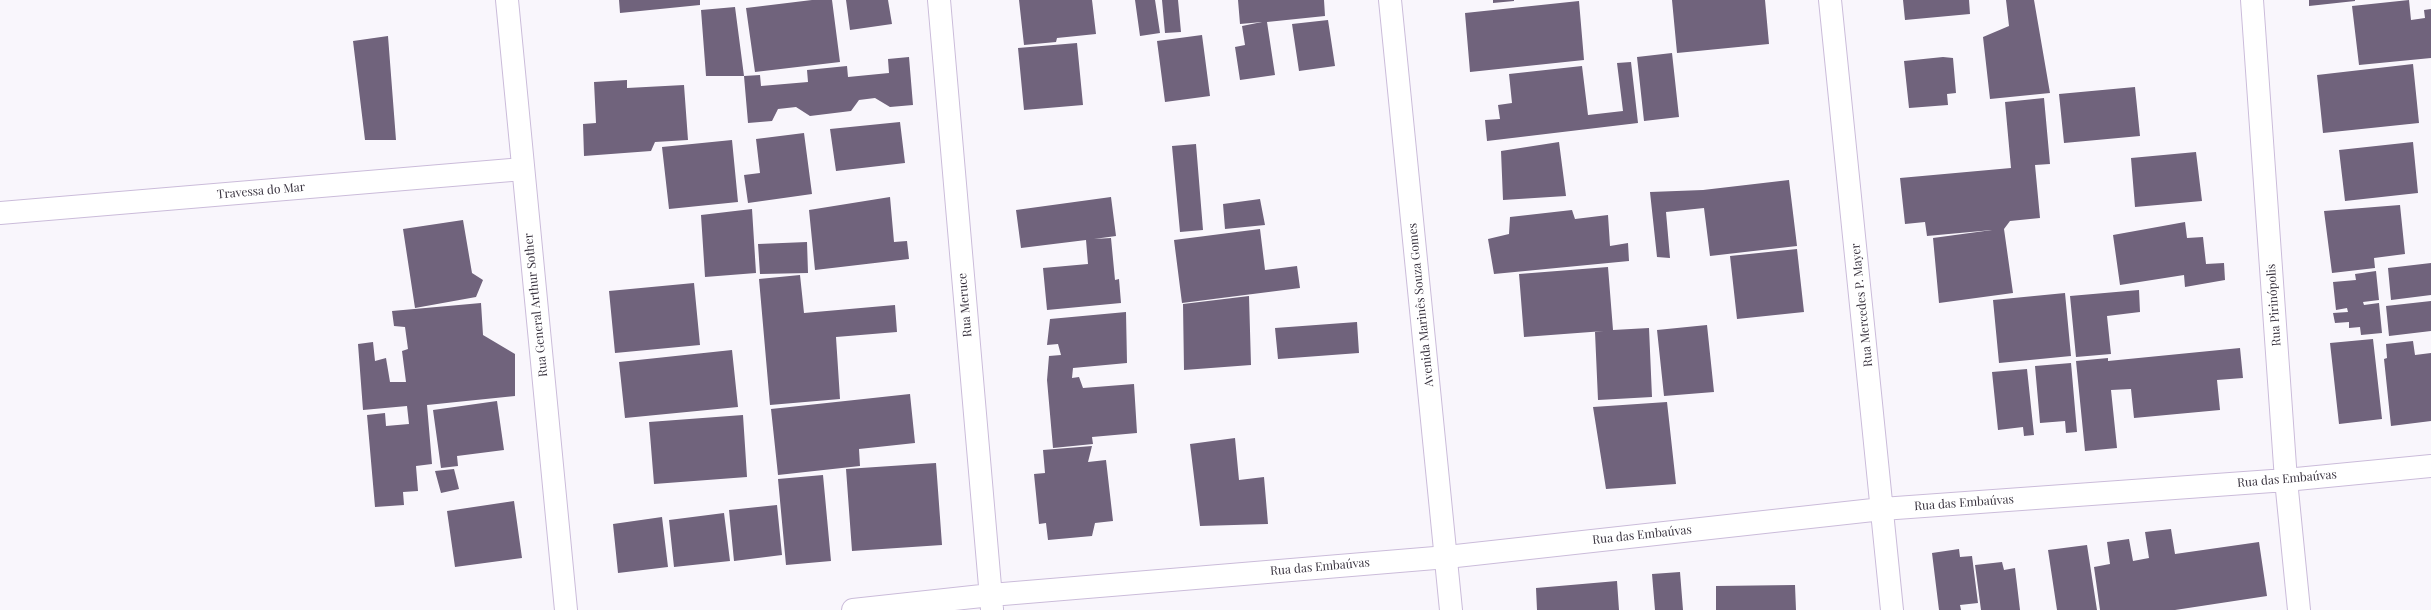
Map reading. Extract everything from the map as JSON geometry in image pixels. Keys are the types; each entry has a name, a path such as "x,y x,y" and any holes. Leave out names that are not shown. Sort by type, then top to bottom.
{"street":[{"name":"Rua General Arthur Sother","path":"507,0 566,610"},
{"name":"Rua Meruce","path":"939,0 991,603"},
{"name":"Avenida Marinês Souza Gomes","path":"1390,0 1447,557 1451,610"},
{"name":"Rua Mercedes P. Mayer","path":"1830,0 1892,610"},
{"name":"Rua Pirinópolis","path":"2252,0 2286,480 2299,610"},
{"name":"Travessa do Mar","path":"0,214 523,169"},
{"name":"Rua das Embaúvas","path":"853,610 991,603 1447,557 1882,509 2286,480 2431,466"}],"building":[{"path":"619,0 700,0 700,5 620,13"},
{"path":"812,0 832,0 840,62 755,72 746,8"},
{"path":"846,0 888,0 892,24 850,30"},
{"path":"1019,0 1092,0 1096,34 1057,38 1056,42 1024,45"},
{"path":"1135,0 1155,0 1160,33 1140,36"},
{"path":"1162,0 1178,0 1181,32 1165,33"},
{"path":"1238,0 1324,0 1325,16 1267,22 1275,75 1240,80 1235,47 1245,45 1242,26 1262,22 1240,24"},
{"path":"1493,0 1514,0 1514,1 1493,3"},
{"path":"1672,0 1765,0 1769,44 1677,53"},
{"path":"1903,0 1969,0 1970,14 1905,20"},
{"path":"2006,0 2034,0 2050,93 1990,99 1983,37 2009,26"},
{"path":"2309,0 2355,0 2355,1 2309,6"},
{"path":"2409,0 2411,20 2425,18 2424,10 2431,9 2431,58 2359,65 2352,6"},
{"path":"1579,1 1584,60 1470,72 1465,13"},
{"path":"735,7 744,76 706,76 701,10"},
{"path":"1328,20 1335,66 1299,71 1292,24"},
{"path":"1202,35 1210,96 1165,102 1157,41"},
{"path":"388,36 396,140 365,140 353,41"},
{"path":"1077,43 1083,105 1024,110 1018,48"},
{"path":"1672,53 1679,117 1644,121 1637,57"},
{"path":"909,57 913,105 890,107 875,98 859,100 851,111 810,116 796,107 778,109 772,121 748,123 744,76 760,75 761,86 808,82 807,70 847,66 848,77 889,73 888,59"},
{"path":"1943,57 1953,58 1956,93 1947,94 1948,105 1909,108 1904,61"},
{"path":"1631,62 1638,123 1487,141 1485,120 1500,119 1498,105 1512,103 1509,74 1582,66 1588,115 1623,111 1617,63"},
{"path":"2413,64 2419,123 2323,133 2317,75"},
{"path":"627,80 627,88 684,85 688,140 655,142 651,151 584,156 583,124 596,123 594,82"},
{"path":"2135,87 2140,136 2064,143 2059,94"},
{"path":"2044,98 2050,164 2035,165 2040,218 2010,221 2004,229 2013,293 1939,303 1933,238 1992,230 1927,236 1925,222 1905,224 1900,178 2011,168 2005,102"},
{"path":"900,122 905,163 836,171 830,129"},
{"path":"804,133 812,194 748,203 744,175 760,173 756,139"},
{"path":"732,140 738,202 669,209 662,147"},
{"path":"1559,142 1566,196 1503,200 1501,151"},
{"path":"2413,142 2418,193 2345,201 2339,150"},
{"path":"1196,144 1203,230 1180,232 1172,146"},
{"path":"2196,152 2202,201 2135,207 2131,158"},
{"path":"1789,180 1797,246 1710,256 1704,208 1666,212 1670,258 1657,257 1650,192 1703,190"},
{"path":"890,197 894,242 907,241 909,259 815,270 809,210"},
{"path":"1111,197 1116,236 1094,239 1111,238 1115,280 1119,279 1121,303 1047,310 1043,268 1088,264 1086,240 1021,248 1016,210"},
{"path":"1260,199 1265,225 1225,229 1223,204"},
{"path":"2400,205 2405,254 2374,258 2375,268 2332,273 2324,211"},
{"path":"752,209 756,273 705,277 701,215"},
{"path":"1572,210 1575,219 1608,215 1610,246 1628,243 1629,261 1494,274 1488,239 1509,234 1510,217"},
{"path":"463,220 472,273 483,280 476,297 415,308 403,229"},
{"path":"2185,222 2187,238 2203,237 2206,264 2224,263 2225,280 2185,287 2184,275 2120,285 2113,235"},
{"path":"1260,229 1265,270 1297,266 1300,288 1182,303 1174,240"},
{"path":"807,242 808,273 760,274 758,244"},
{"path":"1797,249 1804,312 1737,319 1730,256"},
{"path":"2431,263 2431,295 2391,300 2388,268"},
{"path":"1608,267 1613,330 1649,328 1652,397 1598,400 1595,332 1604,331 1524,337 1519,274"},
{"path":"2376,271 2379,300 2363,302 2364,305 2379,303 2382,333 2361,335 2360,327 2349,328 2349,322 2335,323 2333,313 2348,312 2347,308 2336,310 2333,282 2356,280 2355,274"},
{"path":"800,275 804,313 895,305 897,332 836,337 840,399 770,405 759,279"},
{"path":"694,283 700,345 615,353 609,291"},
{"path":"2139,290 2140,312 2107,316 2111,354 2076,357 2070,296"},
{"path":"2065,293 2071,356 1999,363 1993,300"},
{"path":"1249,296 1251,365 1184,370 1183,304"},
{"path":"2431,301 2431,331 2389,336 2386,306"},
{"path":"481,303 483,335 515,354 515,396 427,405 432,464 416,466 418,491 403,492 404,505 375,507 367,415 385,413 386,426 409,424 407,406 363,410 358,344 373,342 375,361 386,358 390,382 406,382 402,351 408,349 405,327 394,326 392,311"},
{"path":"1126,312 1127,363 1073,368 1072,378 1079,377 1083,388 1134,384 1137,433 1092,437 1093,444 1053,448 1047,380 1049,356 1061,355 1058,344 1047,345 1050,319"},
{"path":"1357,322 1359,353 1278,359 1275,328"},
{"path":"1707,325 1714,392 1664,396 1657,330"},
{"path":"2373,339 2382,419 2339,424 2330,343"},
{"path":"2413,341 2415,355 2431,353 2431,421 2391,426 2384,359 2387,358 2386,344"},
{"path":"2240,348 2243,378 2217,380 2220,410 2134,418 2131,389 2111,390 2117,448 2085,451 2076,361 2108,358 2108,361"},
{"path":"732,350 738,407 625,418 619,362"},
{"path":"2071,363 2077,432 2066,433 2065,421 2040,423 2035,366"},
{"path":"2027,369 2034,435 2024,436 2023,427 1998,430 1992,372"},
{"path":"910,394 915,443 859,449 860,466 778,475 771,409"},
{"path":"497,401 504,450 457,456 458,466 441,468 433,410"},
{"path":"1667,402 1676,484 1606,489 1593,407"},
{"path":"743,415 747,477 654,484 649,422"},
{"path":"1235,438 1239,480 1264,477 1268,524 1200,526 1190,444"},
{"path":"1092,446 1088,462 1106,460 1113,521 1095,523 1092,536 1048,540 1046,523 1039,524 1034,474 1045,473 1043,450"},
{"path":"936,463 942,545 852,551 846,469"},
{"path":"454,469 459,489 441,493 435,471"},
{"path":"823,475 831,561 786,565 778,479"},
{"path":"514,501 522,558 455,567 447,511"},
{"path":"777,505 782,555 734,561 729,510"},
{"path":"724,513 730,561 674,567 669,520"},
{"path":"662,517 668,567 618,573 613,524"},
{"path":"2171,529 2175,554 2259,542 2267,596 2175,610 2100,610 2094,567 2110,564 2107,542 2129,539 2133,561 2149,558 2145,532"},
{"path":"2087,545 2097,610 2057,610 2048,550"},
{"path":"1959,549 1960,557 1972,556 1978,603 1960,605 1961,610 1939,610 1932,553"},
{"path":"2002,562 2004,570 2015,568 2020,610 1981,610 1975,565"},
{"path":"1680,572 1683,610 1655,610 1652,574"},
{"path":"1617,581 1619,610 1537,610 1536,588"},
{"path":"1795,585 1796,610 1716,610 1716,586"}]}
